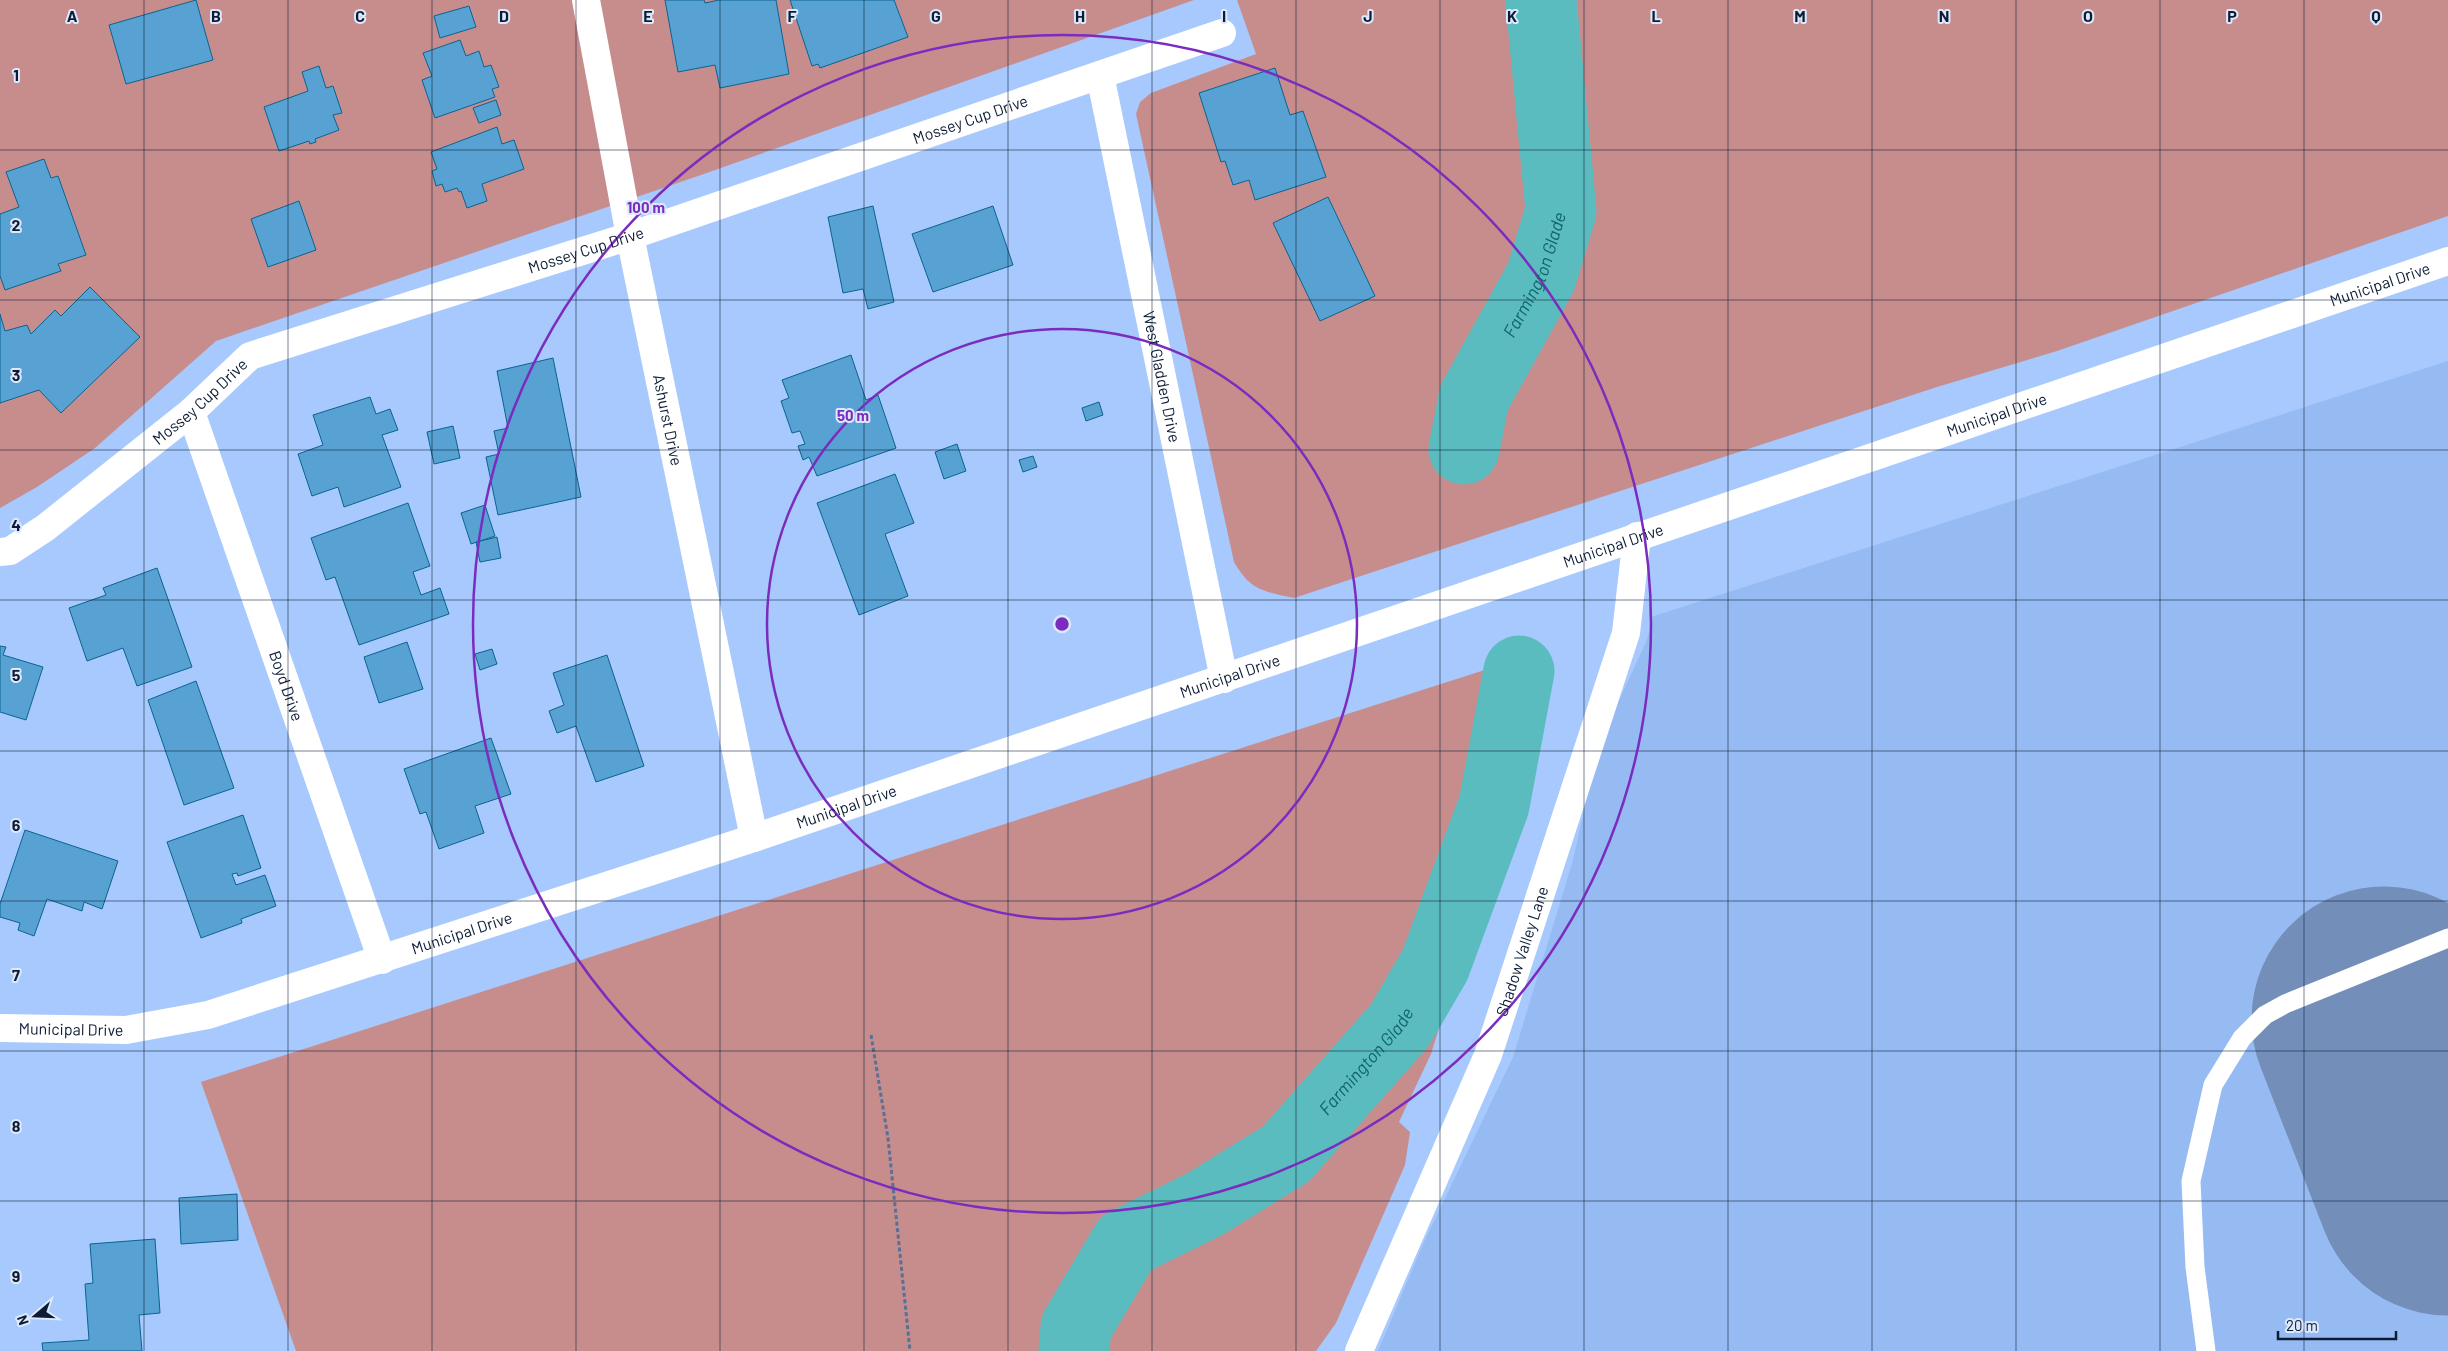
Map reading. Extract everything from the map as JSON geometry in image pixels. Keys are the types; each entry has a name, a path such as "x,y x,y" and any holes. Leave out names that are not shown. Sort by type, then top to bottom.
{"street":[{"name":"Ashurst Drive","path":"586,0 630,236 754,838"},
{"name":"Mossey Cup Drive","path":"0,552 10,551 45,528 191,412 250,356 630,236 1222,33"},
{"name":"West Gladden Drive","path":"1100,75 1224,678"},
{"name":"Municipal Drive","path":"0,1028 135,1028 208,1015 754,838 2448,261"},
{"name":"Boyd Drive","path":"191,412 382,960"},
{"name":"Shadow Valley Lane","path":"1359,1351 1488,1055 1626,633 1636,536"}],"lane":[{"path":"2206,1351 2195,1268 2191,1181 2213,1085 2242,1038 2266,1015 2285,1004 2448,938"}],"path":[{"path":"871,1035 888,1138 910,1351"}],"shaded area":[{"path":"0,0 1194,0 701,175 216,341 95,448 37,487 0,508"},
{"path":"1237,0 1532,0 1553,209 1536,272 1473,384 1458,436 1457,448 1473,450 1479,418 1493,393 1510,344 1525,325 1548,278 1568,213 1569,189 1550,0 2448,0 2448,216 2057,351 1937,387 1294,598 1274,594 1252,584 1240,572 1234,562 1136,114 1140,102 1151,93 1256,54"},
{"path":"2448,361 2448,1351 1378,1351 1424,1242 1513,1057 1573,860 1591,780 1616,707 1646,642 1651,626 1651,617"},
{"path":"1528,656 1541,699 1431,1054 1399,1122 1410,1132 1405,1165 1336,1323 1316,1351 1090,1351 1096,1321 1119,1275 1141,1248 1212,1212 1285,1170 1347,1107 1411,1026 1438,985 1503,796 1523,726 1529,691 1526,669 1511,673 1490,747 1462,863 1430,957 1404,1003 1367,1052 1319,1106 1281,1143 1117,1231 1095,1261 1066,1321 1060,1351 296,1351 201,1082"}],"building":[{"path":"196,0 213,60 126,84 109,25"},
{"path":"665,0 704,0 705,3 719,0 776,0 789,74 720,88 715,65 678,72"},
{"path":"790,0 894,0 908,37 820,68 818,64 812,66"},
{"path":"469,6 476,27 440,38 434,16"},
{"path":"460,40 466,56 479,51 484,67 491,65 499,87 492,89 495,97 435,118 422,80 432,76 423,53"},
{"path":"319,66 326,88 333,86 342,113 333,115 339,130 315,139 316,142 310,144 309,141 279,151 264,107 308,91 302,72"},
{"path":"1275,68 1290,115 1303,111 1326,177 1255,200 1249,180 1233,185 1225,161 1221,162 1199,93"},
{"path":"496,100 501,115 479,123 473,108"},
{"path":"497,127 502,144 514,140 524,169 482,184 487,201 467,208 461,191 459,192 457,188 445,192 442,184 436,186 432,171 437,169 431,152"},
{"path":"44,159 51,178 58,176 86,255 58,264 61,271 5,290 0,276 0,214 19,207 6,172"},
{"path":"1328,197 1375,296 1320,321 1273,223"},
{"path":"299,201 316,250 268,267 251,219"},
{"path":"873,206 894,302 868,309 863,289 843,293 828,217"},
{"path":"993,206 1013,265 933,292 912,234"},
{"path":"90,287 140,337 61,413 39,390 0,403 0,314 5,331 27,325 31,334 55,310 61,316"},
{"path":"851,355 866,400 878,395 896,448 817,476 809,457 803,460 798,446 805,444 800,431 792,433 781,401 789,398 782,380"},
{"path":"553,358 581,497 498,515 486,457 499,454 494,431 508,428 497,371"},
{"path":"370,397 376,414 390,409 398,430 382,435 401,487 344,507 338,487 312,496 298,454 323,445 313,415"},
{"path":"1099,402 1103,415 1086,421 1082,408"},
{"path":"453,426 460,458 434,464 427,432"},
{"path":"957,444 966,471 944,479 935,452"},
{"path":"1033,456 1037,467 1023,472 1019,460"},
{"path":"895,474 914,523 885,534 908,596 859,615 817,503"},
{"path":"408,503 430,566 413,572 421,595 440,588 449,614 359,645 335,577 326,580 311,538"},
{"path":"485,505 495,536 471,544 461,513"},
{"path":"497,537 501,558 480,562 476,542"},
{"path":"157,568 192,667 137,686 123,648 87,661 69,608 106,595 103,588"},
{"path":"407,642 423,689 379,703 364,657"},
{"path":"0,646 6,647 3,655 43,667 26,720 0,712"},
{"path":"492,649 497,664 480,670 475,654"},
{"path":"607,655 644,766 596,782 576,726 557,733 549,711 564,705 553,673"},
{"path":"196,681 234,788 184,805 148,700"},
{"path":"491,738 511,794 475,806 484,833 439,849 426,812 420,814 404,769"},
{"path":"243,815 261,868 238,876 237,873 232,874 236,885 265,875 276,906 241,919 242,923 201,938 167,842"},
{"path":"25,830 118,861 102,909 84,902 82,911 47,899 34,936 18,930 20,923 0,917 0,904"},
{"path":"237,1194 238,1240 181,1244 179,1198"},
{"path":"155,1239 160,1313 139,1315 142,1351 43,1351 42,1343 89,1340 85,1284 93,1283 90,1244"}],"waterway":[{"name":"Farmington Glade","path":"1464,449 1474,398 1541,277 1561,211 1541,0"},
{"name":"Farmington Glade","path":"1074,1351 1076,1327 1126,1243 1205,1204 1286,1154 1400,1025 1435,965 1494,805 1519,671"}],"runway":[{"path":"2384,1019 2448,1183"}]}
